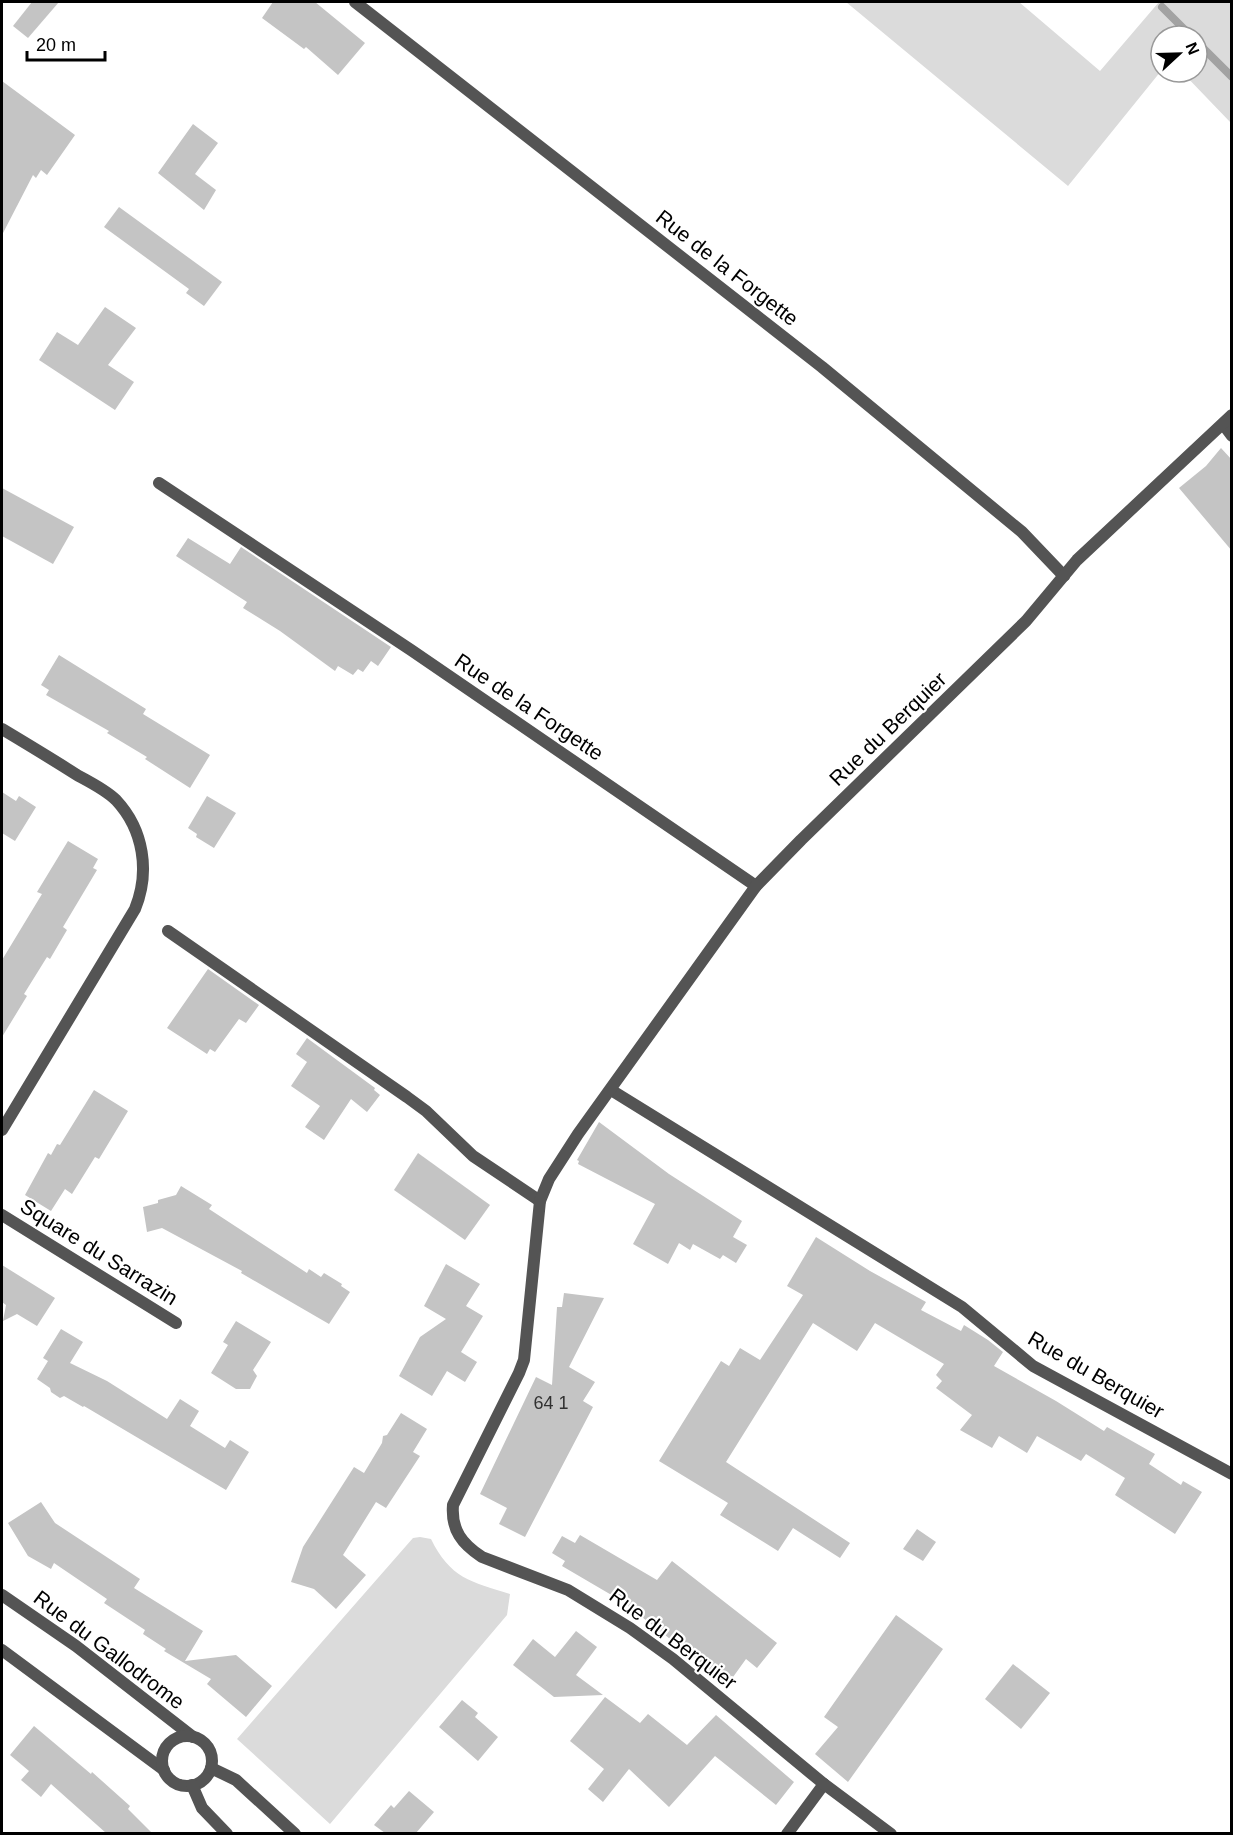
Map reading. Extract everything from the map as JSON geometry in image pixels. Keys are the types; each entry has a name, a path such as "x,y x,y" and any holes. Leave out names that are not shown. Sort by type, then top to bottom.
{"street":[{"name":"Rue de la Forgette","path":"355,2 822,367 1022,532 1064,576"},
{"name":"Rue du Berquier","path":"891,1833 824,1784 672,1659 630,1628 568,1590 482,1557 470,1549 456,1532 452,1518 453,1505 524,1360 540,1201 549,1179 558,1163 756,886 1026,621 1092,545 1227,420 1232,436"},
{"name":"Rue de la Forgette","path":"159,483 411,650 756,886"},
{"path":"2,729 115,799 132,822 138,836 144,869 135,909 2,1130"},
{"path":"168,931 407,1097 426,1111 473,1156 540,1201"},
{"name":"Rue du Berquier","path":"611,1090 962,1307 1033,1366 1232,1474"},
{"name":"Square du Sarrazin","path":"2,1215 176,1323"},
{"name":"Rue du Gallodrome","path":"2,1595 76,1646 193,1737"},
{"path":"2,1650 164,1770 175,1782 192,1785 204,1779 211,1767 209,1750 204,1743 193,1737 179,1737 168,1744 163,1757 164,1770"},
{"path":"211,1767 236,1780 295,1833"},
{"path":"787,1833 824,1784"},
{"path":"192,1785 202,1809 227,1833"}],"shaded area":[{"path":"846,2 1019,2 1100,71 1159,2 1231,2 1231,123 1194,84 1209,84 1209,24 1149,24 1150,84 1068,186"},
{"path":"413,1538 431,1539 446,1562 463,1577 510,1594 507,1615 330,1824 237,1739"}],"building":[{"path":"32,2 59,2 28,38 13,26"},
{"path":"273,2 315,2 365,43 338,75 306,47 304,49 262,18"},
{"path":"2,81 75,135 47,175 41,170 36,178 33,175 2,235"},
{"path":"193,124 218,143 195,174 216,190 204,210 158,173"},
{"path":"119,207 222,282 204,306 186,293 189,289 104,227"},
{"path":"105,307 136,328 108,365 134,382 115,410 39,360 57,332 78,345"},
{"path":"1221,448 1232,460 1232,551 1179,488 1206,466"},
{"path":"2,488 74,527 53,564 2,536"},
{"path":"188,538 230,564 241,547 391,647 378,666 371,661 363,672 358,669 353,675 338,666 335,671 280,631 243,608 247,602 176,556"},
{"path":"59,655 146,709 143,714 210,755 190,788 145,759 147,757 107,733 109,731 46,695 49,690 41,685"},
{"path":"2,792 16,801 19,796 36,807 15,841 2,833"},
{"path":"207,796 236,813 214,848 196,837 197,834 188,828"},
{"path":"68,841 98,859 93,868 97,870 63,927 67,930 50,959 47,957 24,994 27,996 2,1037 2,960 42,894 37,892"},
{"path":"208,969 259,1005 246,1023 239,1019 215,1052 210,1049 207,1054 167,1028"},
{"path":"307,1038 375,1088 374,1090 380,1095 367,1112 351,1099 324,1140 305,1127 320,1106 291,1086 307,1062 296,1054"},
{"path":"94,1090 128,1111 99,1159 95,1157 72,1194 65,1189 51,1211 25,1195 48,1153 51,1155 57,1144 60,1145"},
{"path":"599,1122 669,1174 742,1221 733,1237 747,1245 736,1263 723,1255 720,1259 693,1244 690,1250 679,1243 668,1264 633,1244 655,1204 578,1164 577,1160"},
{"path":"418,1153 490,1205 465,1240 394,1190"},
{"path":"181,1186 212,1205 209,1209 307,1273 309,1269 321,1277 324,1273 342,1284 341,1286 350,1292 329,1324 241,1273 242,1271 162,1228 147,1232 143,1207 176,1195"},
{"path":"816,1237 870,1271 926,1302 921,1310 961,1331 964,1325 988,1340 1003,1352 994,1366 1104,1431 1107,1427 1155,1454 1149,1464 1181,1485 1183,1481 1202,1492 1175,1534 1115,1495 1125,1478 1086,1454 1081,1461 1037,1436 1027,1453 999,1436 992,1448 960,1430 972,1415 936,1388 942,1381 936,1375 944,1364 875,1323 857,1351 813,1323 726,1462 850,1543 840,1558 793,1528 778,1551 720,1515 728,1503 659,1461 721,1361 729,1366 740,1348 760,1360 803,1295 787,1286"},
{"path":"446,1264 480,1284 466,1306 483,1316 461,1352 477,1362 465,1382 447,1371 432,1396 399,1376 420,1337 446,1319 424,1306"},
{"path":"2,1265 55,1298 37,1326 17,1314 3,1321 6,1305 2,1302"},
{"path":"564,1293 604,1298 569,1367 595,1382 583,1401 593,1407 525,1537 499,1524 507,1508 480,1494 536,1377 552,1385 557,1307 562,1307"},
{"path":"236,1321 271,1342 253,1370 257,1376 250,1389 236,1389 211,1373 228,1345 223,1342"},
{"path":"61,1329 83,1342 70,1363 107,1381 167,1419 180,1399 199,1411 190,1426 225,1448 230,1440 249,1452 226,1490 84,1406 64,1396 60,1398 37,1379 48,1361 43,1358"},
{"path":"401,1413 427,1429 413,1452 420,1456 386,1508 376,1502 343,1555 366,1575 336,1609 314,1589 291,1582 303,1547 354,1467 364,1473 382,1443 383,1436 387,1435"},
{"path":"41,1502 55,1523 140,1579 134,1588 203,1631 185,1661 236,1655 272,1686 246,1717 207,1684 211,1679 164,1651 166,1649 143,1634 145,1630 104,1603 107,1599 54,1563 51,1569 28,1556 8,1523"},
{"path":"917,1529 936,1542 923,1561 903,1549"},
{"path":"580,1535 657,1580 672,1561 777,1643 757,1668 746,1659 728,1684 620,1600 562,1566 565,1561 552,1553 562,1536 575,1543"},
{"path":"896,1615 943,1649 848,1782 815,1754 838,1727 824,1717"},
{"path":"576,1631 597,1647 576,1675 603,1695 554,1697 513,1665 533,1639 555,1657"},
{"path":"1013,1664 1050,1693 1021,1729 985,1699"},
{"path":"605,1697 640,1723 648,1714 687,1745 716,1715 794,1782 776,1805 715,1756 669,1807 629,1769 603,1802 588,1789 604,1769 570,1741"},
{"path":"462,1700 478,1713 475,1717 498,1737 478,1761 439,1727"},
{"path":"34,1726 130,1806 128,1809 152,1833 106,1833 51,1784 41,1797 21,1780 29,1771 10,1755"},
{"path":"409,1791 434,1812 416,1833 385,1833 374,1825 391,1805 394,1808"}],"waterway":[{"path":"1162,7 1179,24"},
{"path":"1209,54 1232,77"}]}
